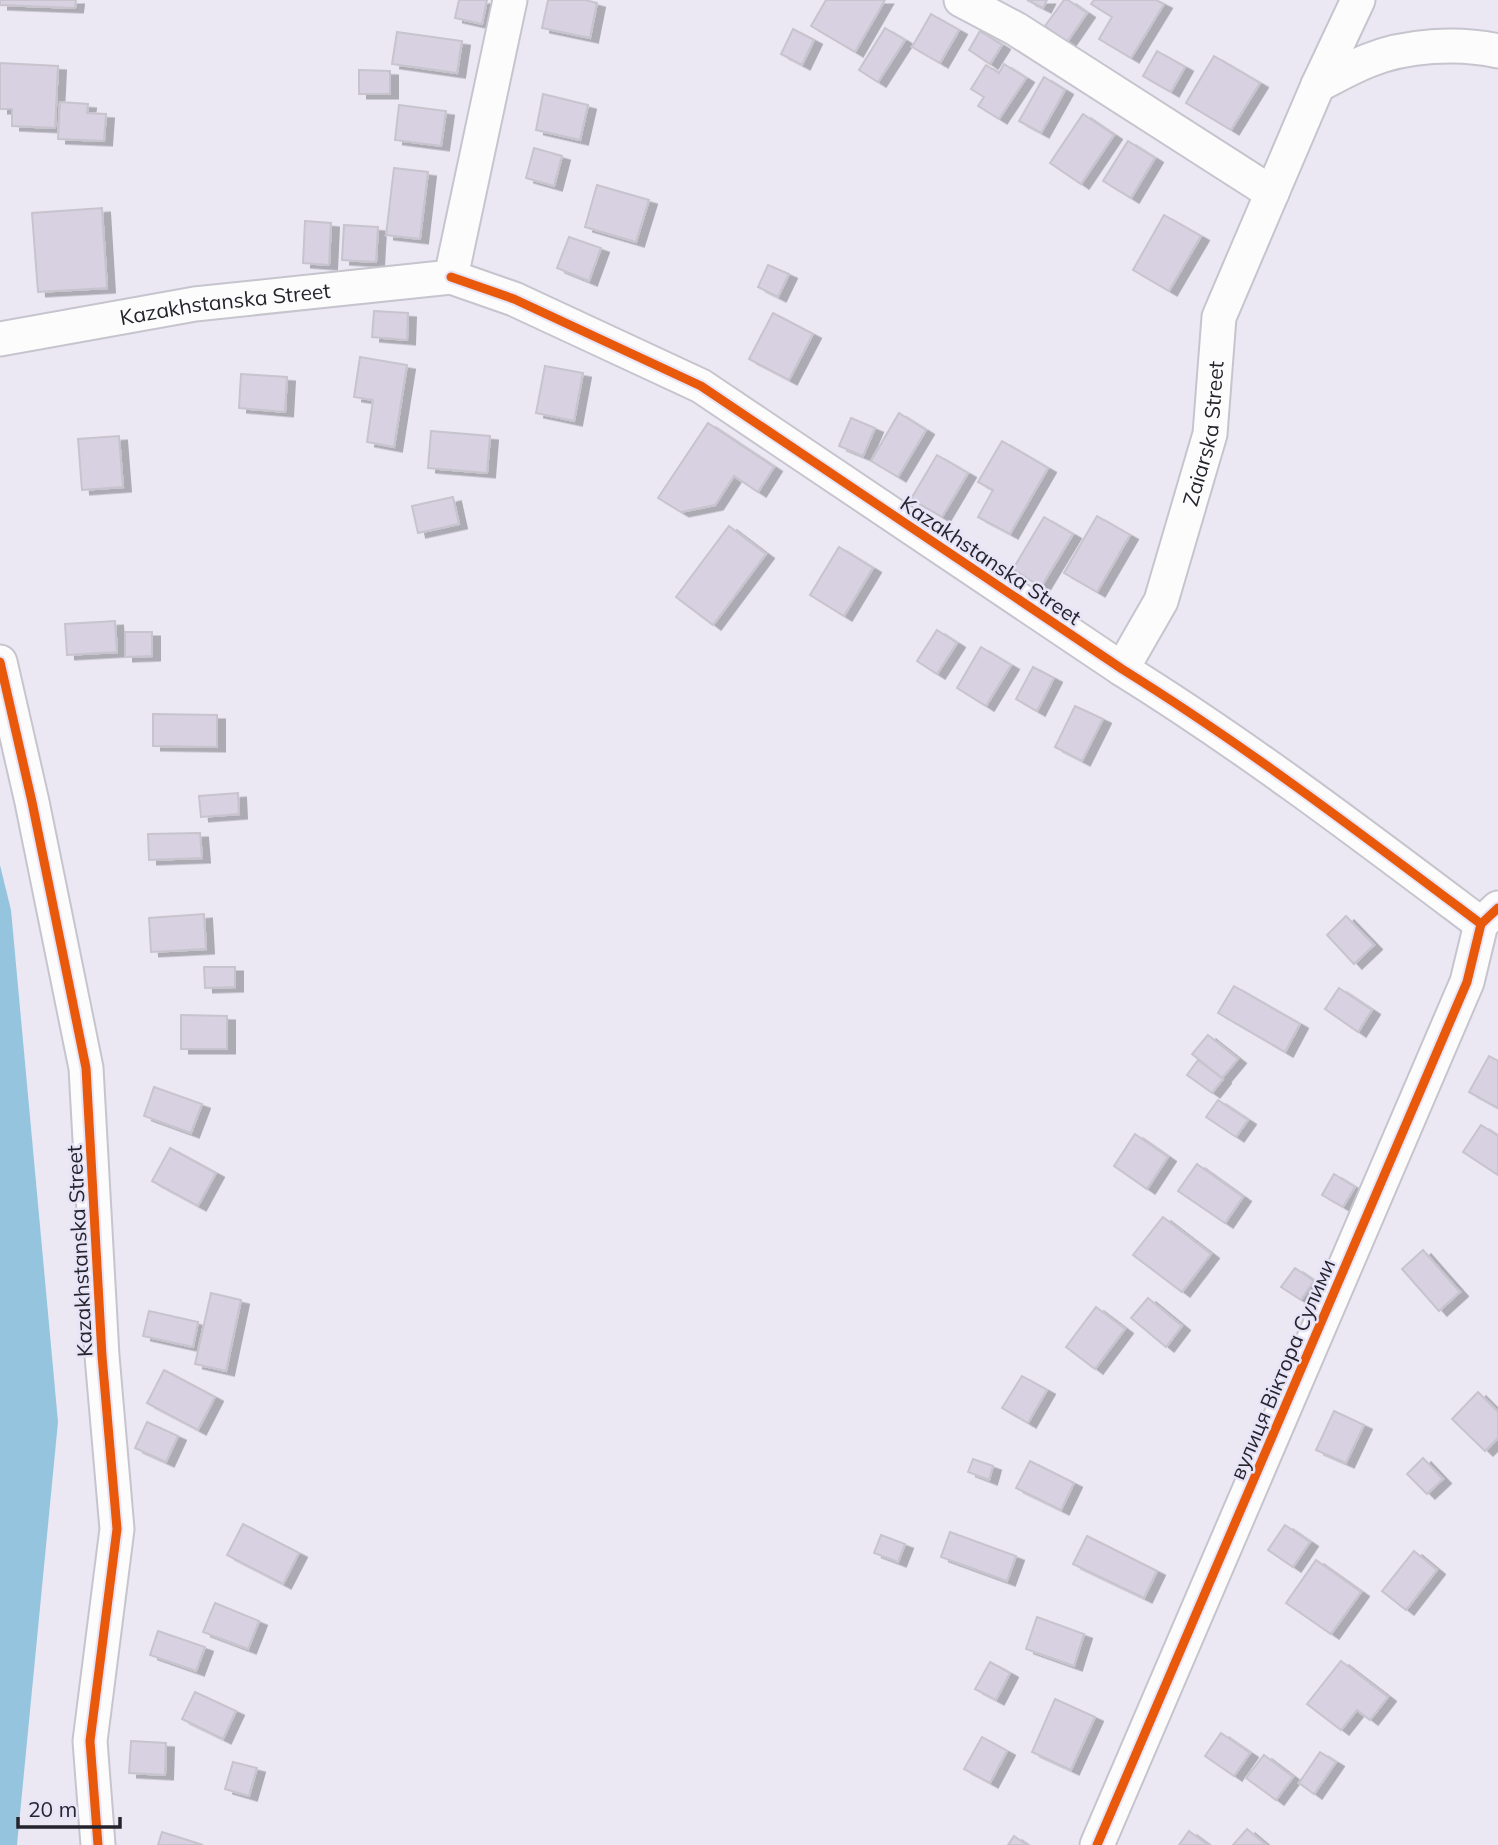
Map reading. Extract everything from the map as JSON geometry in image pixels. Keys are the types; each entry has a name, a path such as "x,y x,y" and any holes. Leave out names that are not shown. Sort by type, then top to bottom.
{"street":[{"path":"451,277 510,0"},
{"path":"961,0 1016,29 1272,193"},
{"name":"Zaiarska Street","path":"1122,669 1161,601 1210,435 1219,317 1318,85 1358,0"},
{"path":"1318,85 1370,60 1429,46 1480,47 1498,51"},
{"name":"Kazakhstanska Street","path":"0,339 195,304 451,277 514,299 701,386 1122,669 1195,715 1375,844 1489,916"},
{"name":"Kazakhstanska Street","path":"0,662 32,802 86,1068 102,1356 117,1529 90,1741 99,1845"},
{"name":"вулиця Віктора Сулими","path":"1097,1845 1467,982 1489,916"}],"water":[{"path":"0,865 11,910 58,1422 17,1845 0,1845"}],"building":[{"path":"0,0 76,0 75,8 0,5"},
{"path":"459,0 487,0 482,24 455,18"},
{"path":"548,0 585,0 597,3 590,38 542,28"},
{"path":"826,0 885,0 855,52 811,26"},
{"path":"1027,0 1047,0 1043,8"},
{"path":"1064,0 1087,13 1067,42 1045,26"},
{"path":"1094,0 1156,0 1164,4 1131,58 1099,39 1112,17 1091,4"},
{"path":"931,14 959,30 940,63 912,47"},
{"path":"885,28 905,40 878,82 859,70"},
{"path":"793,29 814,40 802,65 781,54"},
{"path":"980,31 1002,45 990,64 969,50"},
{"path":"397,32 462,41 457,73 392,64"},
{"path":"1157,51 1185,67 1171,92 1143,76"},
{"path":"1214,56 1260,83 1231,130 1186,103"},
{"path":"0,63 58,66 55,128 12,126 12,109 0,109"},
{"path":"1004,64 1026,78 999,119 978,106 984,97 971,89 986,65 999,73"},
{"path":"359,70 390,71 390,94 359,94"},
{"path":"1044,77 1065,90 1041,133 1019,121"},
{"path":"543,94 588,105 580,140 536,130"},
{"path":"60,102 88,104 87,113 106,114 104,141 58,139"},
{"path":"399,105 446,111 441,146 395,140"},
{"path":"1083,114 1114,135 1081,184 1050,163"},
{"path":"1128,141 1155,158 1131,198 1103,181"},
{"path":"534,148 562,156 554,186 526,178"},
{"path":"394,168 428,172 420,239 386,235"},
{"path":"597,185 649,200 636,242 585,227"},
{"path":"102,208 107,288 38,292 32,213"},
{"path":"1164,215 1201,236 1169,291 1133,270"},
{"path":"305,221 331,223 329,265 303,263"},
{"path":"344,225 378,227 376,262 342,260"},
{"path":"569,237 601,248 589,281 557,268"},
{"path":"768,265 789,274 778,297 758,287"},
{"path":"374,311 408,313 407,340 372,337"},
{"path":"773,313 813,334 789,380 749,359"},
{"path":"360,357 407,365 394,447 367,442 373,400 354,397"},
{"path":"545,366 583,373 574,421 536,413"},
{"path":"241,374 287,377 285,412 239,408"},
{"path":"899,413 926,430 898,477 871,461"},
{"path":"851,418 875,428 863,456 839,446"},
{"path":"708,423 774,467 758,492 734,476 715,505 681,512 658,498"},
{"path":"431,431 490,436 487,473 428,468"},
{"path":"119,436 123,487 82,490 78,439"},
{"path":"1002,441 1048,468 1010,534 978,517 993,490 978,482"},
{"path":"937,455 968,473 942,517 911,499"},
{"path":"453,497 459,524 418,533 412,506"},
{"path":"1097,516 1130,535 1097,592 1064,573"},
{"path":"1044,517 1073,534 1041,587 1013,569"},
{"path":"729,526 766,554 713,625 676,597"},
{"path":"839,547 873,568 844,616 810,595"},
{"path":"115,621 117,652 67,655 65,624"},
{"path":"937,630 957,643 937,674 917,661"},
{"path":"125,632 152,632 152,656 125,657"},
{"path":"981,647 1011,665 986,706 957,688"},
{"path":"1033,667 1054,678 1037,711 1016,699"},
{"path":"1075,706 1103,719 1082,761 1055,747"},
{"path":"153,714 217,715 217,747 153,746"},
{"path":"238,793 239,814 201,817 199,796"},
{"path":"200,833 202,858 149,860 148,834"},
{"path":"204,914 206,949 151,952 149,918"},
{"path":"1346,916 1374,945 1354,964 1327,935"},
{"path":"204,967 235,967 235,987 205,988"},
{"path":"1234,986 1300,1024 1285,1052 1218,1013"},
{"path":"1339,988 1372,1010 1358,1032 1325,1009"},
{"path":"181,1015 227,1016 227,1049 181,1049"},
{"path":"1208,1035 1238,1059 1222,1078 1192,1054"},
{"path":"1489,1056 1498,1061 1498,1108 1469,1092"},
{"path":"1198,1060 1223,1079 1212,1093 1187,1075"},
{"path":"154,1087 202,1104 191,1133 144,1116"},
{"path":"1218,1100 1248,1120 1236,1137 1206,1117"},
{"path":"1481,1125 1498,1136 1498,1175 1463,1152"},
{"path":"1135,1134 1168,1157 1147,1189 1114,1166"},
{"path":"170,1148 216,1173 198,1206 152,1181"},
{"path":"1197,1164 1243,1197 1225,1223 1178,1191"},
{"path":"1334,1174 1355,1187 1343,1207 1322,1195"},
{"path":"1163,1217 1211,1254 1182,1292 1133,1255"},
{"path":"1423,1250 1460,1292 1439,1311 1402,1269"},
{"path":"1295,1268 1314,1281 1301,1300 1281,1287"},
{"path":"211,1293 241,1300 226,1371 195,1364"},
{"path":"1148,1298 1182,1326 1166,1347 1131,1318"},
{"path":"1096,1307 1125,1329 1095,1369 1066,1347"},
{"path":"149,1311 198,1322 193,1347 143,1336"},
{"path":"164,1370 215,1397 198,1430 147,1403"},
{"path":"1022,1376 1047,1390 1028,1423 1002,1408"},
{"path":"1478,1392 1498,1412 1498,1438 1485,1451 1452,1419"},
{"path":"1334,1411 1364,1425 1346,1463 1316,1450"},
{"path":"147,1422 178,1436 166,1462 135,1448"},
{"path":"1423,1458 1443,1479 1427,1494 1407,1474"},
{"path":"973,1459 993,1466 989,1480 968,1472"},
{"path":"1030,1461 1074,1483 1061,1510 1016,1488"},
{"path":"243,1524 299,1553 283,1584 227,1555"},
{"path":"1285,1525 1310,1542 1293,1567 1268,1550"},
{"path":"950,1532 1016,1556 1007,1581 941,1557"},
{"path":"881,1535 905,1544 898,1562 874,1553"},
{"path":"1087,1536 1157,1571 1144,1598 1073,1564"},
{"path":"1414,1551 1437,1570 1406,1610 1382,1591"},
{"path":"1316,1560 1361,1592 1331,1634 1286,1603"},
{"path":"215,1603 259,1621 248,1649 203,1632"},
{"path":"1037,1617 1084,1634 1074,1666 1026,1649"},
{"path":"158,1631 205,1647 196,1671 150,1655"},
{"path":"1341,1661 1388,1697 1370,1720 1357,1710 1341,1730 1307,1704"},
{"path":"990,1662 1010,1673 996,1700 975,1689"},
{"path":"195,1692 236,1711 223,1739 182,1719"},
{"path":"1055,1699 1095,1717 1071,1770 1032,1752"},
{"path":"1221,1733 1250,1753 1234,1776 1205,1756"},
{"path":"982,1737 1007,1751 990,1783 964,1769"},
{"path":"131,1741 166,1743 165,1775 129,1773"},
{"path":"1320,1752 1336,1762 1314,1794 1299,1783"},
{"path":"1264,1755 1293,1777 1276,1800 1246,1778"},
{"path":"233,1762 257,1768 249,1796 225,1789"},
{"path":"1247,1829 1266,1845 1233,1845"},
{"path":"1189,1831 1208,1845 1179,1845"},
{"path":"162,1832 203,1845 158,1845"},
{"path":"1014,1836 1027,1845 1008,1845"}],"cycle path":[{"path":"451,277 514,299 701,386 1214,729 1304,792 1481,924"},
{"path":"0,662 32,802 86,1068 102,1356 117,1529 90,1741 98,1845"},
{"path":"1097,1845 1467,982 1481,924 1498,908"}]}
